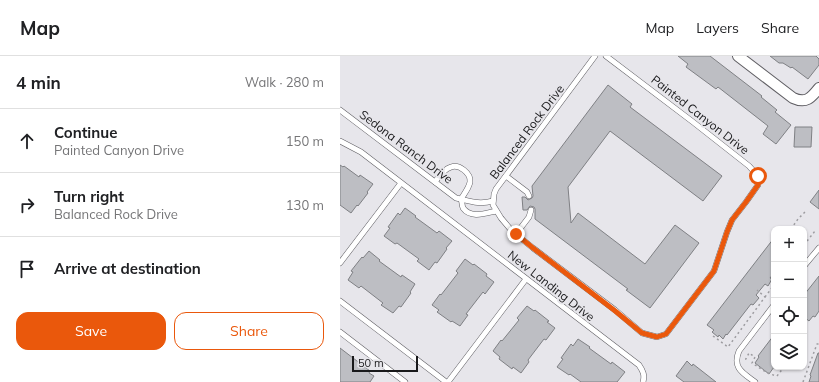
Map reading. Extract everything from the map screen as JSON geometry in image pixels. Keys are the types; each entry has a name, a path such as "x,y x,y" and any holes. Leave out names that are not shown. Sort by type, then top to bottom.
{"street":[{"path":"738,56 797,100 813,96 819,88"}],"lane":[{"name":"Balanced Rock Drive","path":"493,201 496,189 595,56"},
{"name":"Painted Canyon Drive","path":"516,234 642,333 657,337 666,334 714,271 732,220 758,185 758,176 749,166 606,56"},
{"name":"Sedona Ranch Drive","path":"340,110 456,198 484,203 493,201"},
{"name":"New Landing Drive","path":"340,141 361,152 639,365 643,372 643,382"},
{"path":"435,182 442,172 450,167 454,166 462,169 466,172 470,180 470,184 461,199"},
{"path":"506,176 527,192 529,196"},
{"path":"340,263 401,183"},
{"name":"Sedona Ranch Drive","path":"461,199 464,208 472,214 496,211"},
{"path":"493,201 496,211 516,234 529,217 531,210"},
{"path":"807,262 819,248"},
{"path":"340,301 447,382 526,279"},
{"path":"755,382 743,373 737,366 736,358 739,351 771,309"},
{"path":"340,332 405,382"}],"path":[{"path":"793,226 806,211"},
{"path":"807,241 815,231"},
{"path":"713,336 728,347 771,289"},
{"path":"757,290 765,297"},
{"path":"803,382 817,344 819,344"},
{"path":"752,363 769,374 777,376 782,370"}],"building":[{"path":"678,56 710,56 762,96 761,97 777,110 775,112 791,125 776,144 763,134 768,126 718,87 716,89 686,67 688,64"},
{"path":"770,56 816,56 819,59 819,65 808,79 792,67 791,68 783,63 779,63"},
{"path":"608,85 632,104 630,107 722,176 703,201 610,131 568,187 571,223 578,213 645,264 675,225 699,243 650,308 626,290 628,289 535,219 534,207 530,206 527,210 523,210 522,197 525,197 528,200 532,198 532,186"},
{"path":"795,127 812,127 811,147 794,147"},
{"path":"340,165 343,167 344,166 359,177 360,175 373,184 367,192 368,193 351,213 340,205"},
{"path":"819,190 819,209 810,202"},
{"path":"405,208 437,233 439,231 452,241 437,263 435,262 429,270 417,261 419,259 397,243 395,244 384,236 390,228 388,227 398,213 400,215"},
{"path":"771,242 771,281 768,286 765,284 756,295 759,298 753,305 751,304 723,339 719,335 718,337 712,332 714,330 707,325"},
{"path":"369,251 380,260 379,261 401,277 402,275 415,284 410,292 411,293 401,307 399,306 393,313 381,305 383,303 361,286 359,288 348,280 353,272 351,271"},
{"path":"465,259 487,274 486,276 494,282 485,294 483,292 466,314 468,315 460,326 452,321 451,322 437,312 439,310 432,305 458,273 456,271"},
{"path":"819,276 819,311 815,317 813,316 809,321 807,319 807,291"},
{"path":"527,306 534,311 535,310 549,321 547,322 555,328 546,340 544,339 528,360 529,362 521,373 513,367 512,369 499,359 500,357 493,351 519,320 517,318"},
{"path":"578,339 611,364 612,362 625,372 617,382 581,382 557,367 563,359 561,358 571,344 573,346"},
{"path":"771,339 772,370 769,374 755,363 759,357 758,356"},
{"path":"340,348 370,371 369,373 374,376 370,382 340,382"},
{"path":"818,353 819,382 809,382 810,375"},
{"path":"687,361 716,382 684,382 676,376"}],"route":[{"path":"516,234 642,333 657,337 666,334 714,271 732,220 758,185 758,176"}]}
